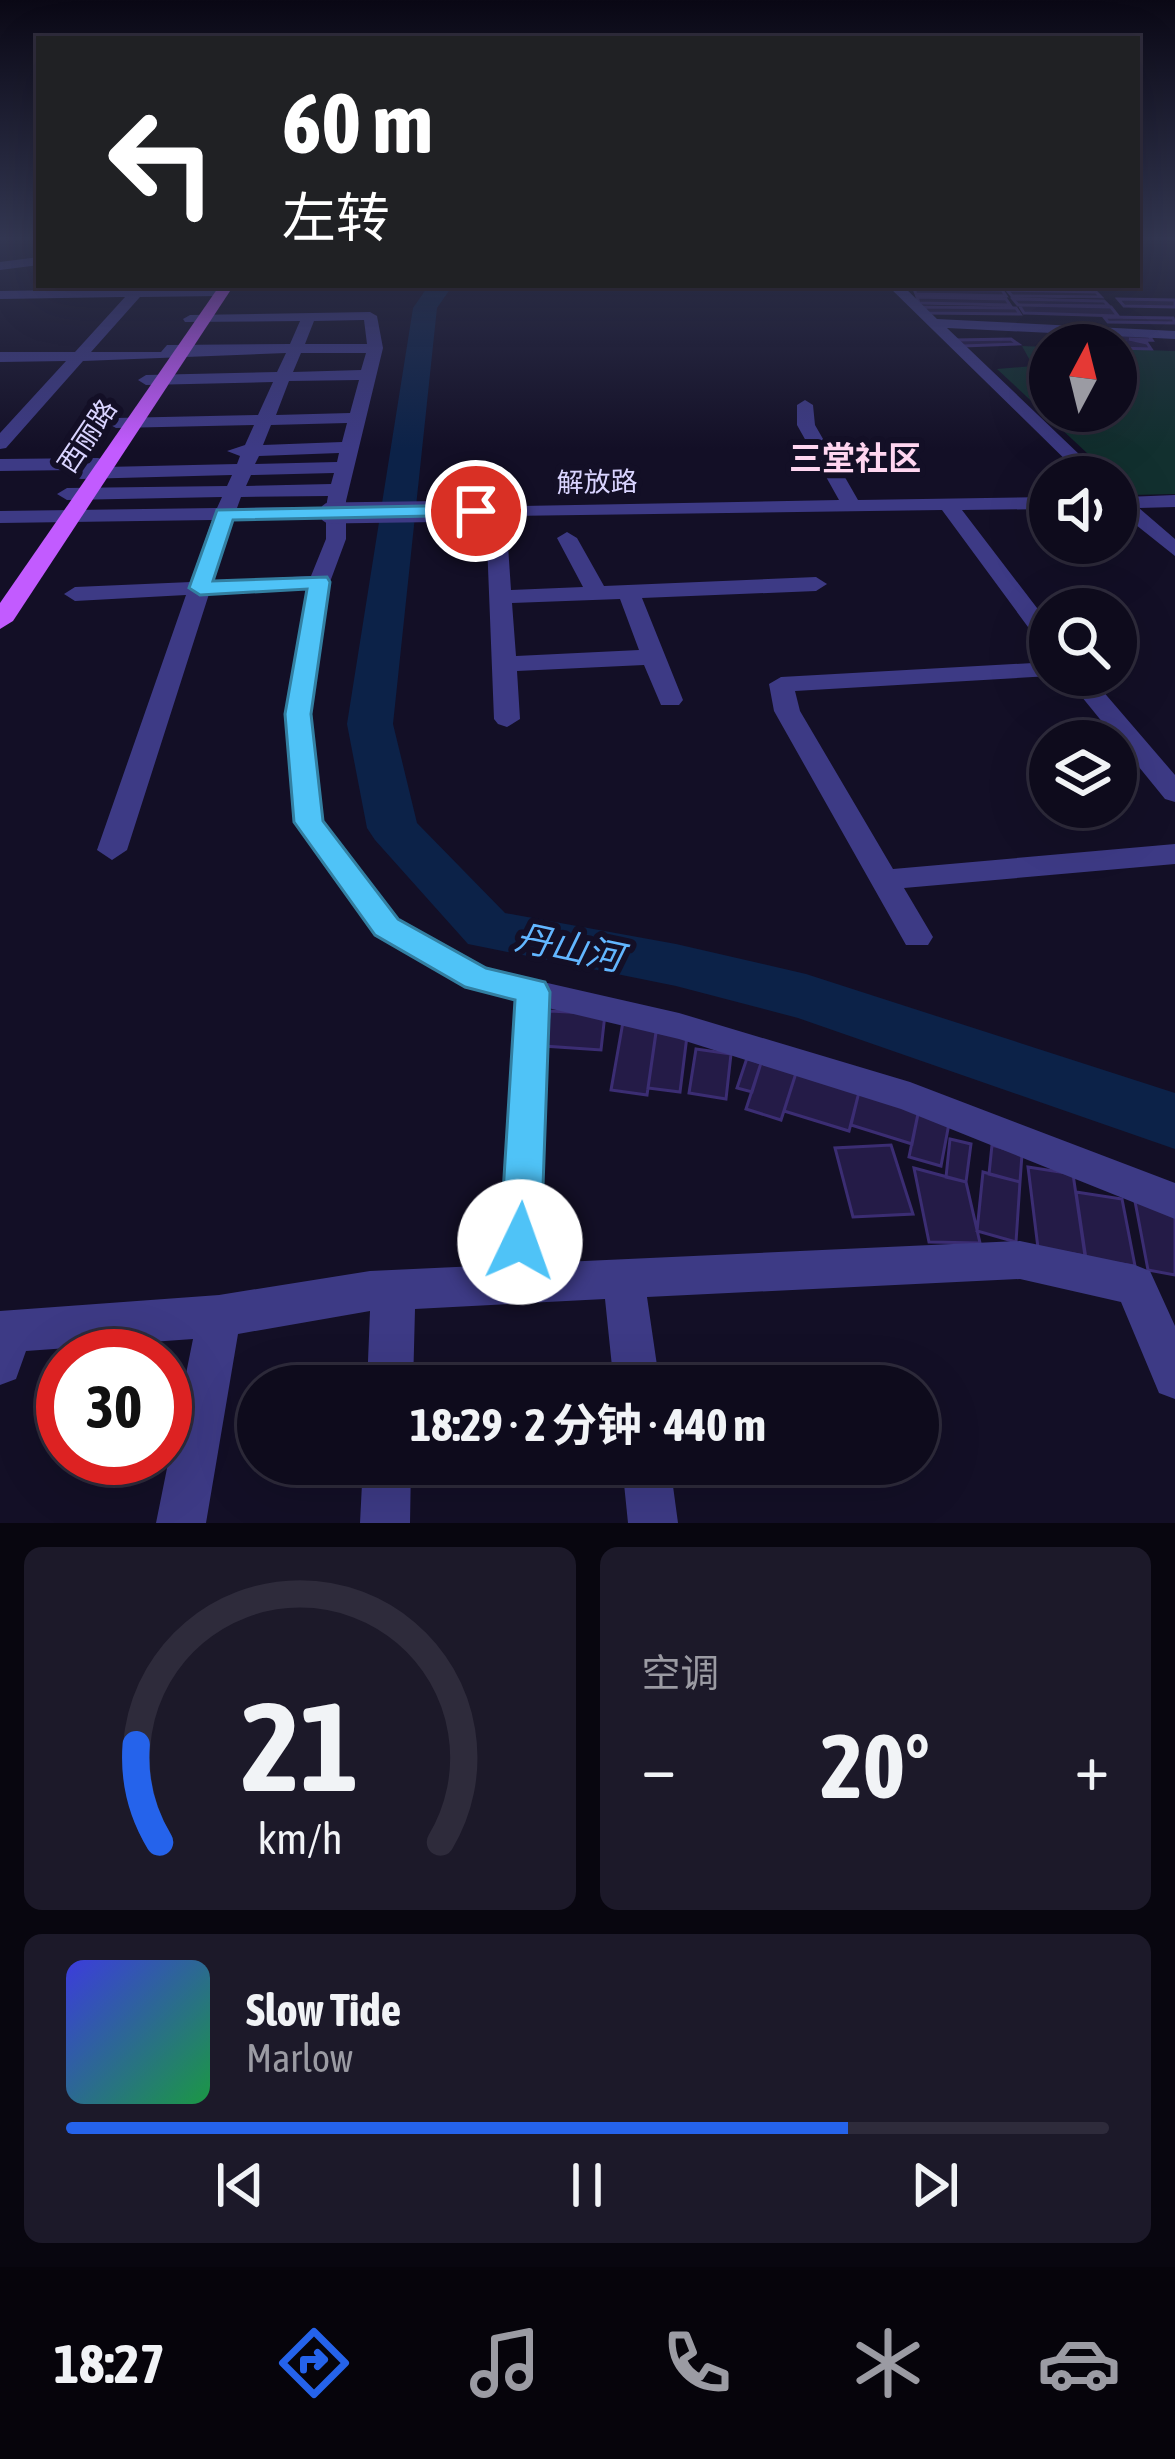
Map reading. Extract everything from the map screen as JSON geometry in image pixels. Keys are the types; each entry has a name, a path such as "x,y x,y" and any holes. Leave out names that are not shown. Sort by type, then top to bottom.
{"main road":[{"name":"西丽路","path":"0,591 85,480 204,307"},
{"name":"西丽路","path":"0,621 85,480"}],"street":[{"path":"0,444 26,405 124,307"},
{"path":"917,307 1072,456"},
{"path":"196,318 370,316 371,362 345,467 336,538 319,582 298,714 309,822 386,927 477,979 679,1026 910,1097 1175,1201"},
{"path":"112,850 224,514 310,317"},
{"path":"934,323 1175,334"},
{"path":"0,357 296,349 371,362"},
{"path":"153,380 284,377 371,362"},
{"path":"805,405 806,425 852,506"},
{"path":"124,423 265,420 345,467"},
{"path":"0,465 85,480 345,467"},
{"path":"85,480 345,467"},
{"name":"解放路","path":"0,517 85,480 224,514 345,467 486,511 1029,503"},
{"path":"1137,501 1175,501"},
{"path":"949,505 1029,613"},
{"path":"486,511 500,597 506,719"},
{"path":"1137,517 1175,550"},
{"path":"567,538 597,592"},
{"path":"75,594 319,582"},
{"path":"500,597 816,584"},
{"path":"628,591 670,700"},
{"path":"504,664 653,657"},
{"path":"917,938 787,711 781,684 1029,670"},
{"path":"1094,696 1175,793"},
{"path":"883,880 1175,854"},
{"path":"519,1284 532,992"},
{"path":"3,1342 394,1290 1020,1260 1135,1285 1175,1377"},
{"path":"624,1279 634,1365"},
{"path":"391,1365 394,1290"},
{"path":"181,1523 219,1316"},
{"path":"385,1523 386,1485"},
{"path":"648,1485 653,1523"}],"green space":[{"path":"1137,350 1175,351 1175,494 1137,495 1137,456 1090,456 1064,432 1137,432"},
{"path":"1029,366 1029,399 997,369"}],"building":[{"path":"924,307 1016,308 1020,314 927,313"},
{"path":"1020,307 1111,307 1118,316 1024,313"},
{"path":"1104,317 1173,318 1175,323 1108,322"},
{"path":"1011,339 1018,344 963,346 957,340"},
{"path":"550,1011 605,1014 601,1050 544,1046"},
{"path":"623,1022 657,1026 647,1095 611,1090"},
{"path":"656,1032 687,1036 680,1092 648,1088"},
{"path":"696,1049 731,1054 726,1099 689,1093"},
{"path":"747,1058 761,1063 752,1092 737,1088"},
{"path":"761,1063 796,1073 781,1120 746,1109"},
{"path":"796,1073 859,1092 849,1131 784,1111"},
{"path":"859,1092 919,1109 912,1144 851,1125"},
{"path":"919,1109 950,1118 941,1166 909,1157"},
{"path":"950,1139 971,1144 966,1182 946,1177"},
{"path":"891,1145 913,1214 853,1217 835,1148"},
{"path":"992,1145 1022,1154 1020,1182 989,1174"},
{"path":"1028,1167 1073,1174 1085,1256 1038,1248"},
{"path":"914,1168 966,1182 980,1243 929,1242"},
{"path":"983,1172 1020,1182 1016,1242 977,1231"},
{"path":"1076,1192 1122,1199 1135,1266 1086,1259"},
{"path":"1134,1196 1175,1202 1175,1275 1148,1270"}],"waterway":[{"name":"丹山河","path":"426,307 370,724 393,828 488,930 676,965 806,997 1175,1121"}],"district":[{"name":"三堂社区","path":"855,458"}],"route":[{"path":"476,511 224,514 200,588 319,582 298,714 309,822 386,927 477,979 532,992 520,1242"}]}
